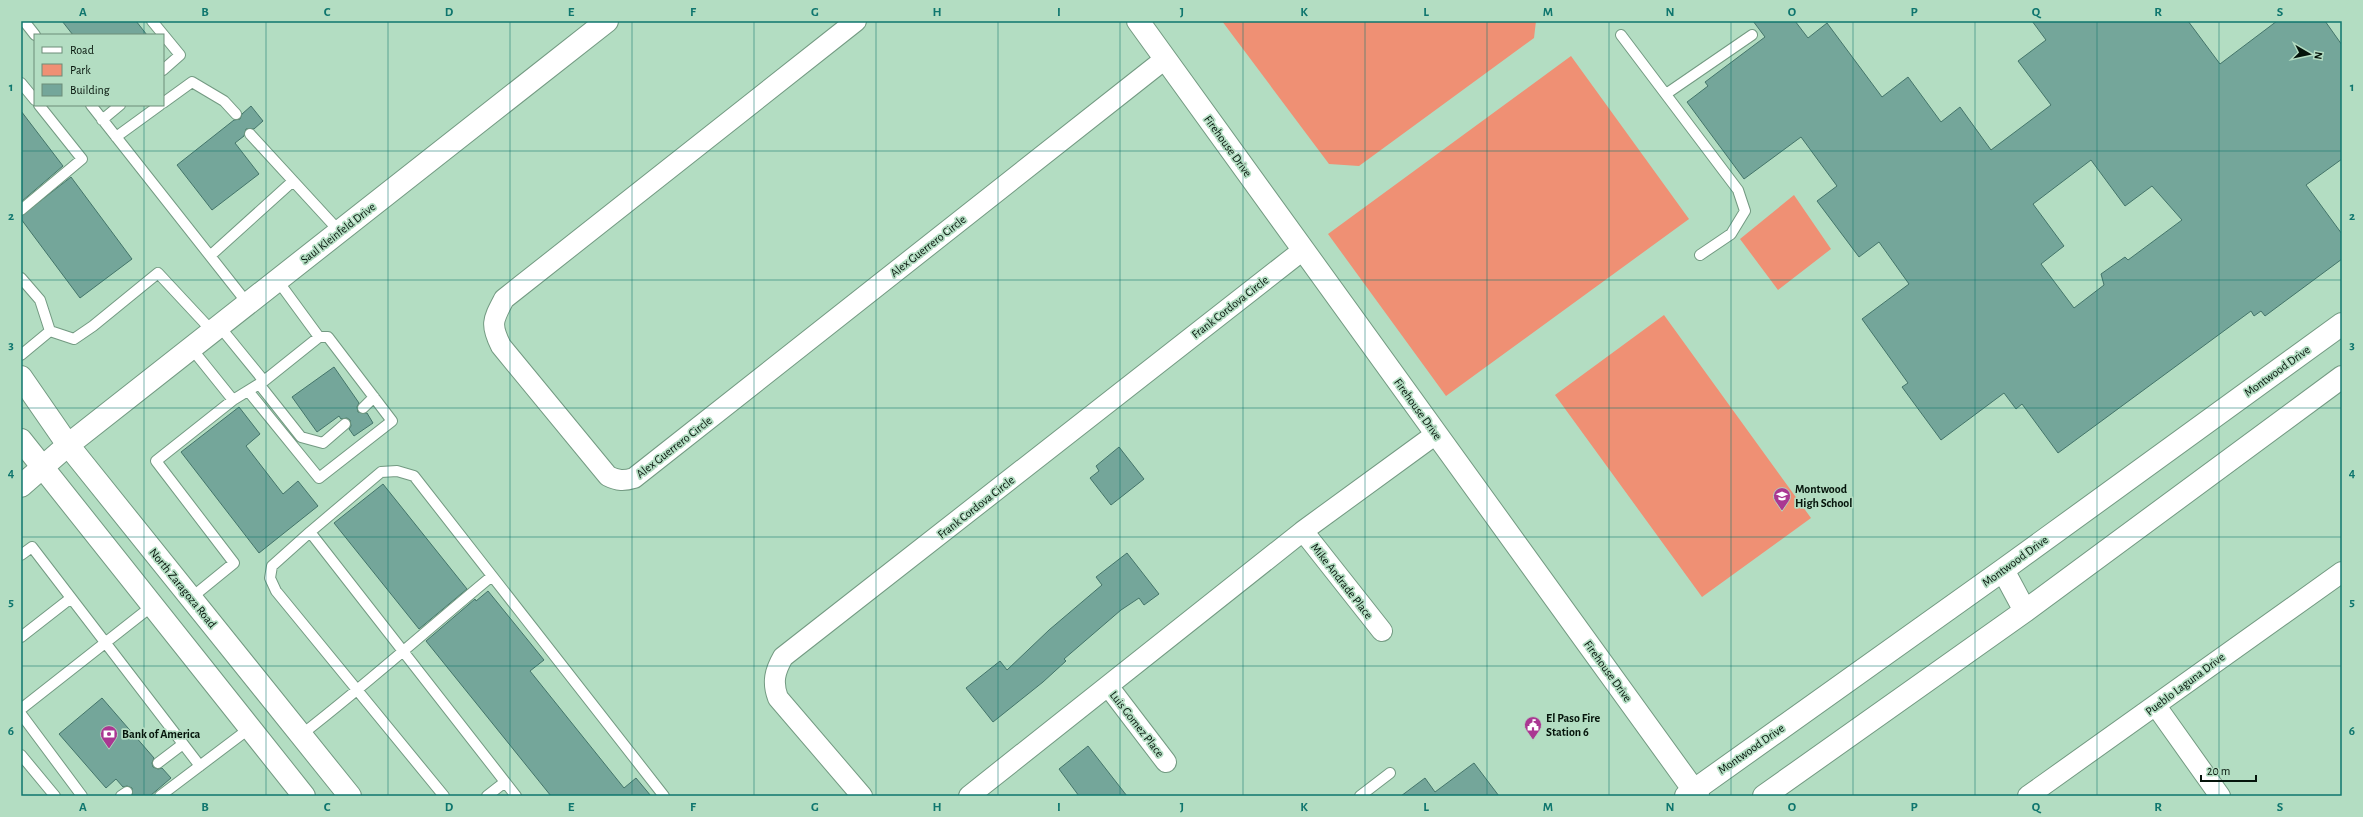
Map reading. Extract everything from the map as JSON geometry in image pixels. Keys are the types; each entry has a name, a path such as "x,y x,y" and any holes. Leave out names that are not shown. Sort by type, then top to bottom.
{"main road":[{"name":"Saul Kleinfeld Drive","path":"21,486 68,445 192,349 607,21"},
{"name":"Firehouse Drive","path":"1138,21 1693,794"},
{"name":"Montwood Drive","path":"1693,794 2342,324"},
{"name":"North Zaragoza Road","path":"21,377 68,445 350,796"},
{"path":"1764,796 2026,610 2342,377"},
{"path":"21,440 42,469 304,796"},
{"path":"2003,570 2026,610"}],"street":[{"name":"Alex Guerrero Circle","path":"856,21 504,299 495,316 493,331 500,346 608,476 617,480 625,481 634,478 1165,59"},
{"name":"Frank Cordova Circle","path":"862,796 778,698 774,680 776,669 783,657 1303,250"},
{"path":"969,796 1303,531 1436,434"},
{"name":"Mike Andrade Place","path":"1303,531 1382,631"},
{"name":"Pueblo Laguna Drive","path":"2028,796 2156,706 2241,642 2342,572"},
{"name":"Luis Gomez Place","path":"1108,686 1166,762"},
{"path":"2156,706 2220,796"}],"lane":[{"path":"24,21 35,34"},
{"path":"152,21 163,34"},
{"path":"1621,35 1738,190 1745,211 1731,234 1700,255"},
{"path":"1666,94 1752,35"},
{"path":"164,36 180,55 164,69"},
{"path":"164,102 192,82 224,100 236,114"},
{"path":"21,83 34,99"},
{"path":"21,210 82,159 40,106"},
{"path":"92,106 248,304"},
{"path":"102,120 119,106"},
{"path":"116,137 159,106"},
{"path":"250,134 340,232"},
{"path":"210,256 293,181"},
{"path":"50,331 74,338 93,326 158,273 216,329 261,383 301,437 323,443 345,424"},
{"path":"21,278 40,300 50,331"},
{"path":"278,281 319,336"},
{"path":"21,355 50,331"},
{"path":"191,598 234,563 156,461 233,400 261,383 319,336 328,337 392,421 319,478 248,392"},
{"path":"192,349 233,400"},
{"path":"363,408 374,397"},
{"path":"444,796 276,590 270,578 272,566 381,472 397,472 414,476 664,796"},
{"path":"310,532 516,796"},
{"path":"21,555 32,547 200,766"},
{"path":"301,735 358,691 403,650 492,576"},
{"path":"21,637 71,598"},
{"path":"21,709 152,606"},
{"path":"21,714 82,796"},
{"path":"160,796 250,728"},
{"path":"158,764 183,744"},
{"path":"21,755 55,796"},
{"path":"1360,796 1390,773"},
{"path":"487,796 505,782"}],"green space":[{"path":"1222,21 1536,21 1534,38 1359,166 1329,164"},
{"path":"1571,56 1689,219 1446,396 1328,234"},
{"path":"1794,195 1831,249 1778,290 1740,239"},
{"path":"1664,315 1811,518 1702,597 1555,395"}],"building":[{"path":"62,21 136,21 146,34 72,34"},
{"path":"1753,21 1795,21 1808,38 1827,23 1882,97 1908,77 1941,122 1960,107 1991,150 2051,105 2018,61 2046,40 2032,21 2188,21 2220,64 2277,21 2325,21 2342,45 2342,159 2306,185 2342,234 2342,259 2265,316 2261,311 2254,316 2251,311 2058,453 2022,404 2016,409 2004,393 1941,440 1902,387 1908,383 1862,319 1909,284 1879,242 1859,257 1817,201 1837,186 1801,137 1744,179 1687,102 1708,86 1705,82 1765,37","holes":["2091,160 2125,206 2152,186 2182,220 2128,260 2125,257 2101,274 2104,285 2074,308 2041,264 2064,246 2033,204"]},
{"path":"251,106 263,121 254,129 246,129 244,136 235,143 259,174 212,210 177,165 234,120 240,119 242,114"},
{"path":"21,111 63,166 21,202"},
{"path":"71,177 132,259 80,298 21,219 21,216"},
{"path":"334,367 359,403 357,407 358,412 367,413 373,423 354,436 349,429 351,426 350,420 347,418 341,419 339,416 317,432 292,397"},
{"path":"239,407 260,434 246,446 283,494 298,481 318,506 259,553 181,452"},
{"path":"1119,447 1144,479 1111,505 1090,478 1099,471 1096,466"},
{"path":"383,484 467,589 419,629 334,523"},
{"path":"1127,553 1159,594 1144,605 1139,598 1121,610 1064,659 1066,661 1043,682 993,722 966,688 1000,661 1007,670 1049,630 1102,585 1096,577"},
{"path":"488,591 544,660 530,671 624,788 636,778 651,796 551,796 426,641 475,599 476,601"},
{"name":"Bank of America","path":"102,698 154,758 152,763 153,767 158,769 162,768 171,778 150,796 132,796 132,788 127,786 123,787 116,779 106,788 59,734"},
{"path":"1088,746 1127,796 1079,796 1059,769"},
{"path":"1474,763 1499,796 1401,796 1425,778 1435,792"}],"place":[{"name":"Montwood High School","path":"1782,511"},
{"name":"El Paso Fire Station 6","path":"1533,740"},
{"name":"Bank of America","path":"109,749"}]}
